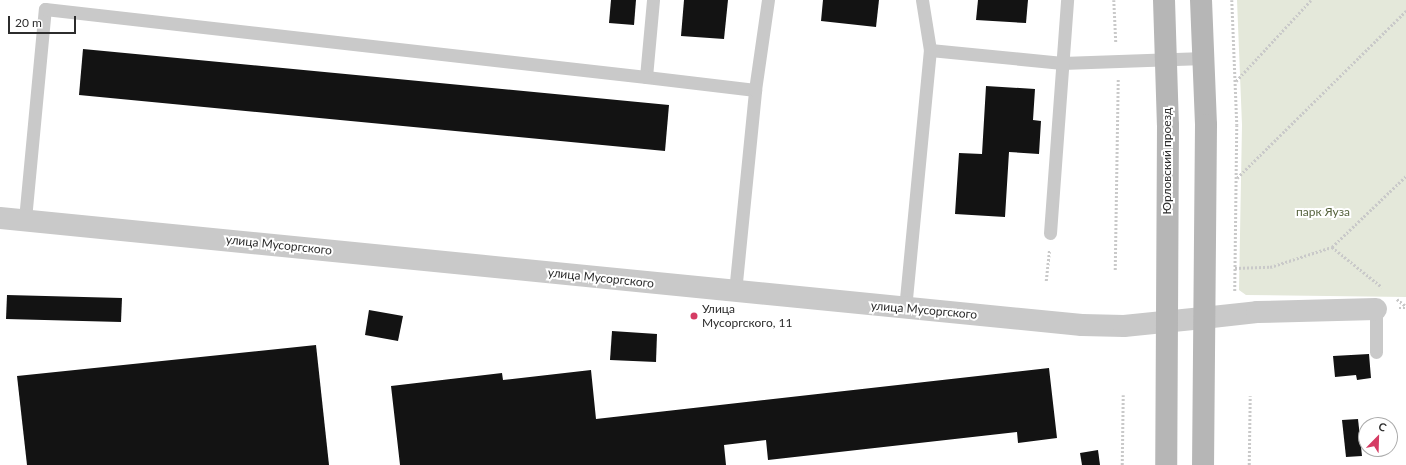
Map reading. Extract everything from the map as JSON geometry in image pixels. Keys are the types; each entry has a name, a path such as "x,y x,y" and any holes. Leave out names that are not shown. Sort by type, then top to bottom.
{"main road":[{"name":"Юрловский проезд","path":"1164,0 1167,58 1165,322 1166,465"},
{"path":"1201,0 1204,58 1203,465"}],"street":[{"name":"улица Мусоргского","path":"0,218 25,219 905,309 1082,325 1165,322 1235,314 1376,309"}],"lane":[{"path":"646,77 653,0"},
{"path":"735,292 755,90 768,0"},
{"path":"905,309 930,50 922,0"},
{"path":"1050,233 1067,0"},
{"path":"25,219 45,9 755,90"},
{"path":"930,50 1062,63 1167,58 1204,58"},
{"path":"1376,309 1376,352"}],"path":[{"path":"1114,0 1117,60 1118,177 1115,270"},
{"path":"1232,0 1236,81 1235,314"},
{"path":"1236,81 1311,0"},
{"path":"1236,178 1406,11"},
{"path":"1235,268 1270,267 1332,247 1406,176"},
{"path":"1046,281 1050,233"},
{"path":"1332,247 1388,291"},
{"path":"1394,296 1406,306"},
{"path":"1122,465 1123,395"},
{"path":"1249,465 1250,396"}],"green space":[{"name":"парк Яуза","path":"1237,0 1406,0 1406,297 1246,295 1239,290 1242,125"}],"building":[{"path":"611,0 636,0 634,25 609,23"},
{"path":"684,0 728,0 724,39 681,36"},
{"path":"823,0 879,0 876,27 821,21"},
{"path":"978,0 1028,0 1026,23 976,20"},
{"path":"83,49 669,105 665,151 79,95"},
{"path":"986,86 1035,89 1033,120 1041,121 1039,154 1009,152 1005,217 955,214 959,153 982,154"},
{"path":"7,295 122,298 121,322 6,319"},
{"path":"369,310 403,316 398,341 365,335"},
{"path":"612,331 657,334 656,362 610,360"},
{"path":"316,345 329,465 27,465 17,376"},
{"path":"1369,354 1371,378 1357,380 1356,375 1335,377 1333,356"},
{"path":"1049,368 1057,438 1018,443 1017,432 768,460 766,440 724,445 726,465 400,465 391,386 502,373 503,380 591,370 596,419"},
{"path":"1358,419 1358,456 1346,457 1342,420"},
{"path":"1098,450 1100,465 1082,465 1080,453"}],"place":[{"name":"Улица Мусоргского, 11","path":"694,316"}]}
